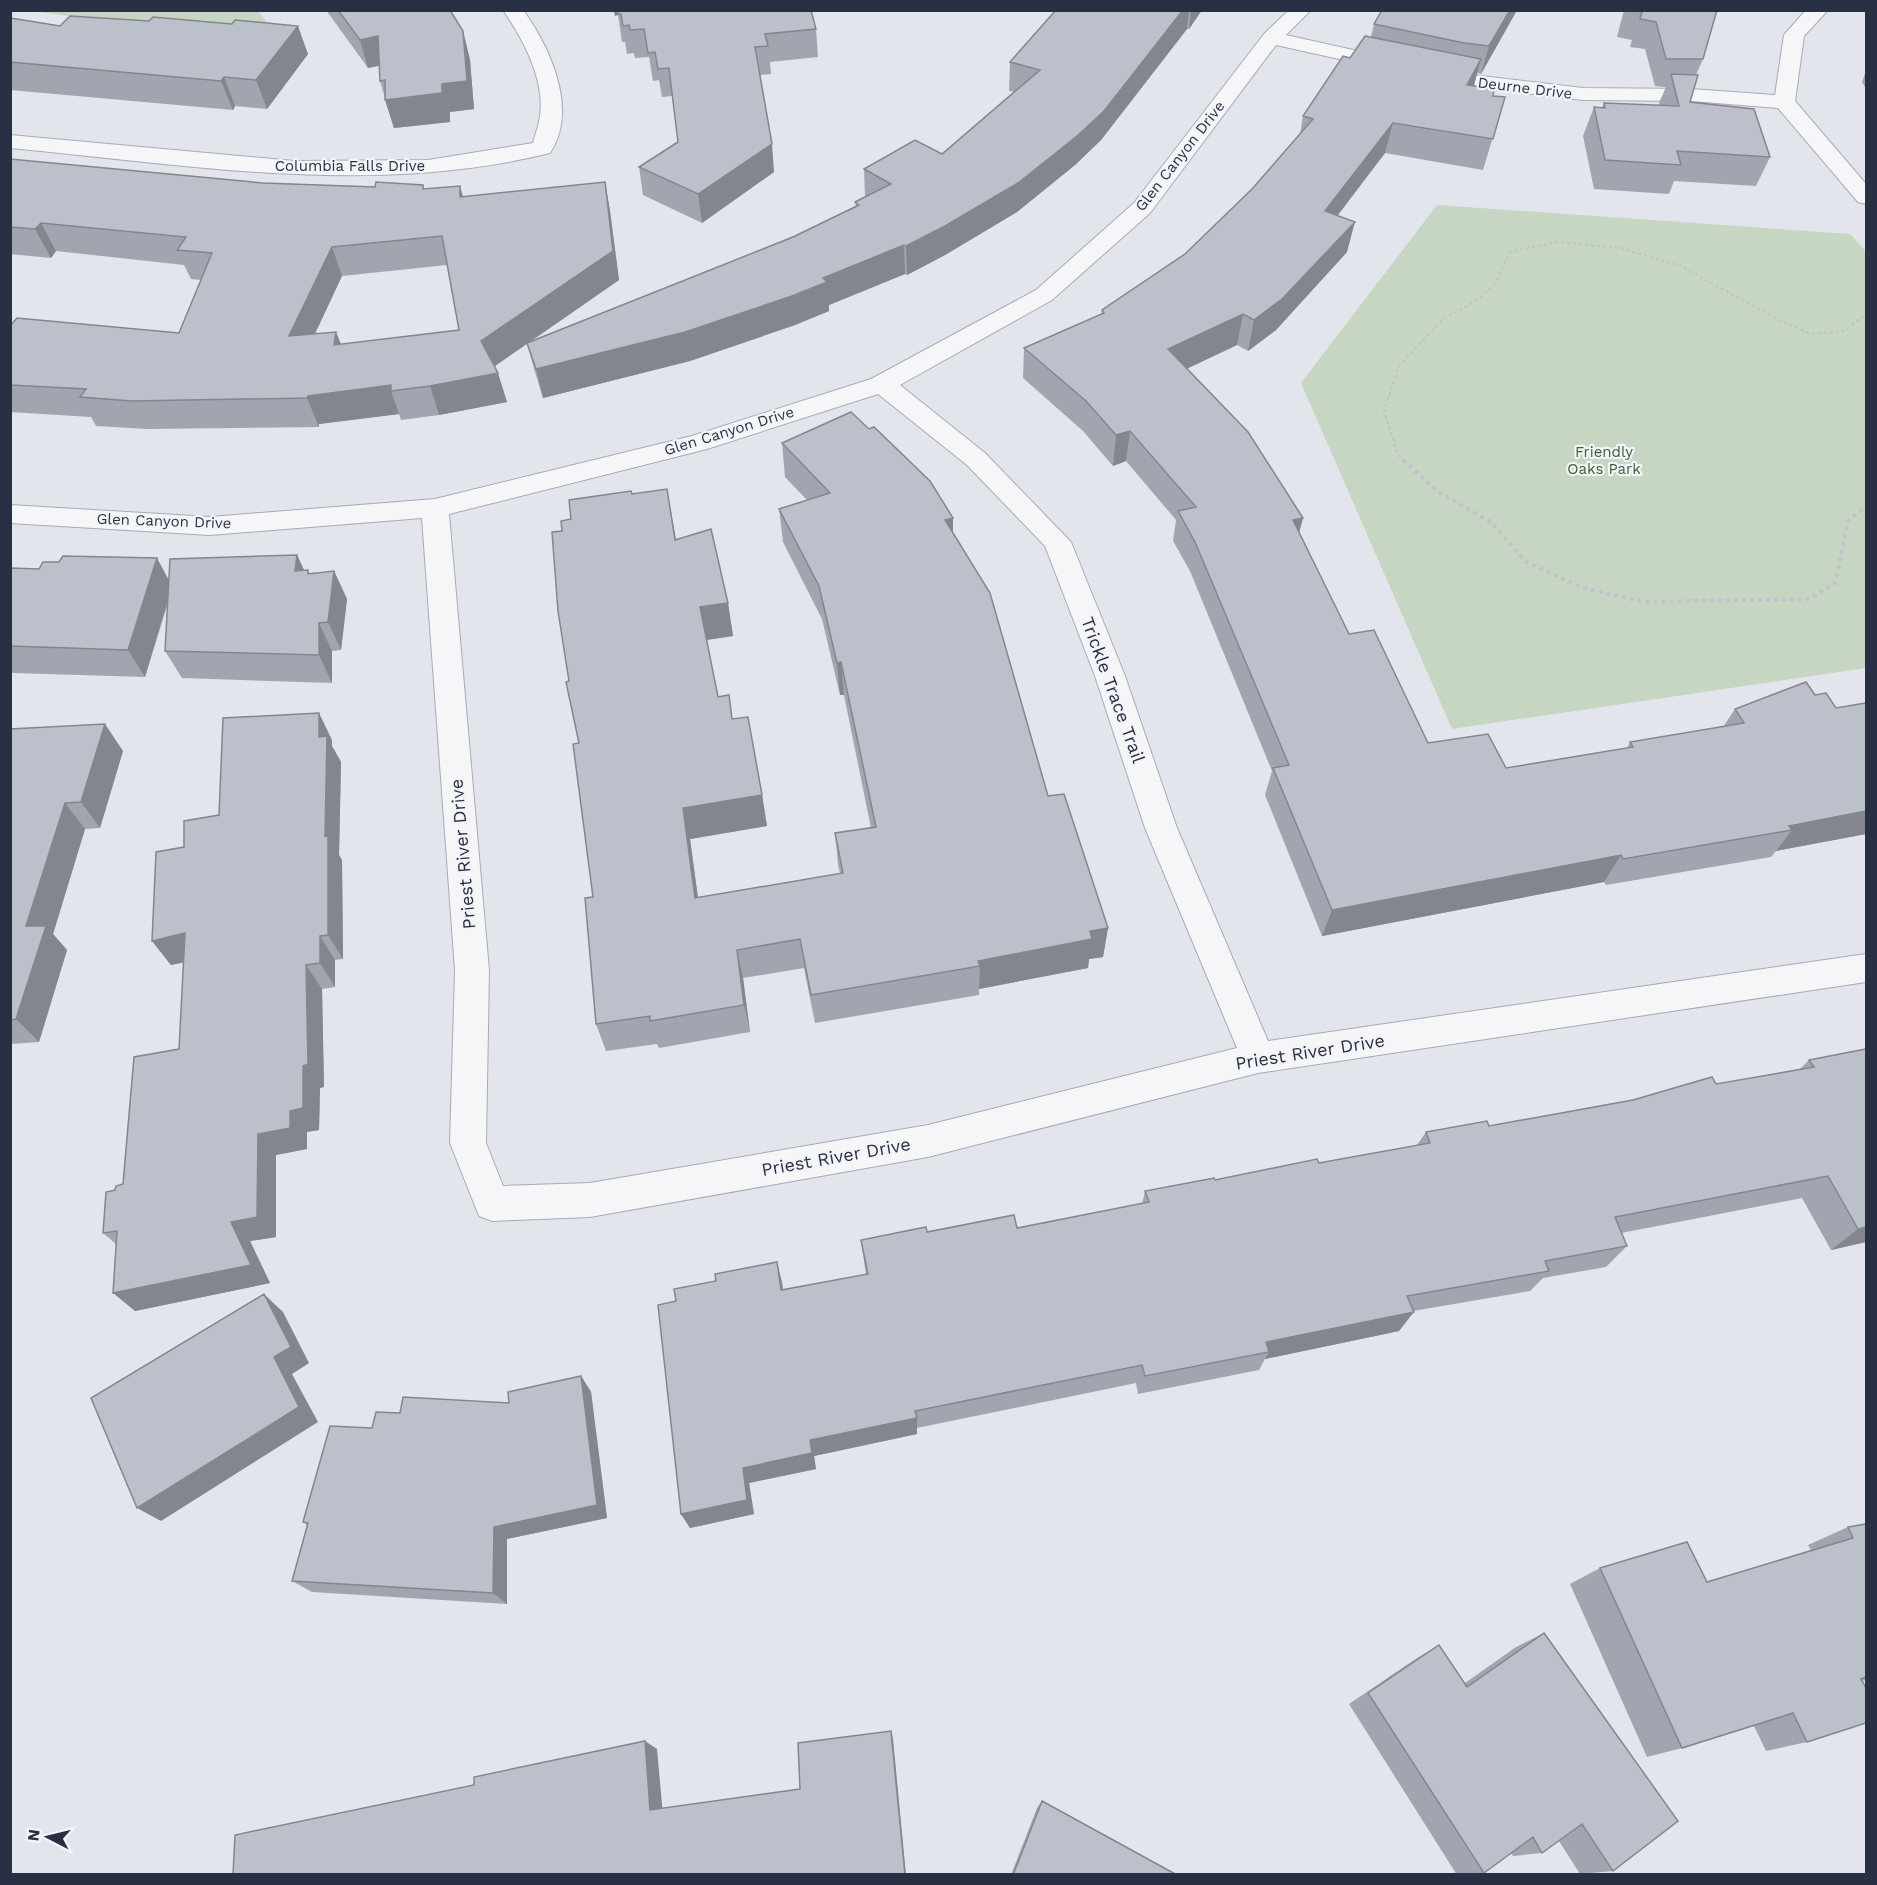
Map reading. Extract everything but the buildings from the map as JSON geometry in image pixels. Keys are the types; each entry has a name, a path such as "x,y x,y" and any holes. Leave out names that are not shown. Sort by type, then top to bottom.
{"street":[{"name":"Columbia Falls Drive","path":"10,141 294,168 428,167 542,148 551,115 545,73 522,22 513,10"},
{"name":"Glen Canyon Drive","path":"10,514 210,526 435,508 698,443 880,385 1044,295 1142,208 1271,38 1301,10"},
{"path":"1818,10 1794,35 1784,102 1866,197"},
{"name":"Deurne Drive","path":"1271,38 1456,80 1583,94 1691,95 1784,102"},
{"name":"Trickle Trace Trail","path":"880,385 976,459 1057,542 1110,676 1161,828 1258,1058"},
{"name":"Priest River Drive","path":"435,508 472,970 468,1143 492,1203 590,1200 928,1141 1258,1058 1866,968"}],"path":[{"path":"1866,314 1845,331 1811,334 1775,318 1681,266 1620,248 1557,243 1510,252 1495,284 1479,299 1442,320 1399,366 1384,411 1398,455 1440,493 1491,522 1525,561 1580,587 1644,602 1809,599 1835,583 1848,522 1866,506"}],"green space":[{"path":"33,11 258,11 285,46"},
{"name":"Friendly Oaks Park","path":"1437,205 1850,234 1866,251 1866,668 1452,729 1301,383"}]}
